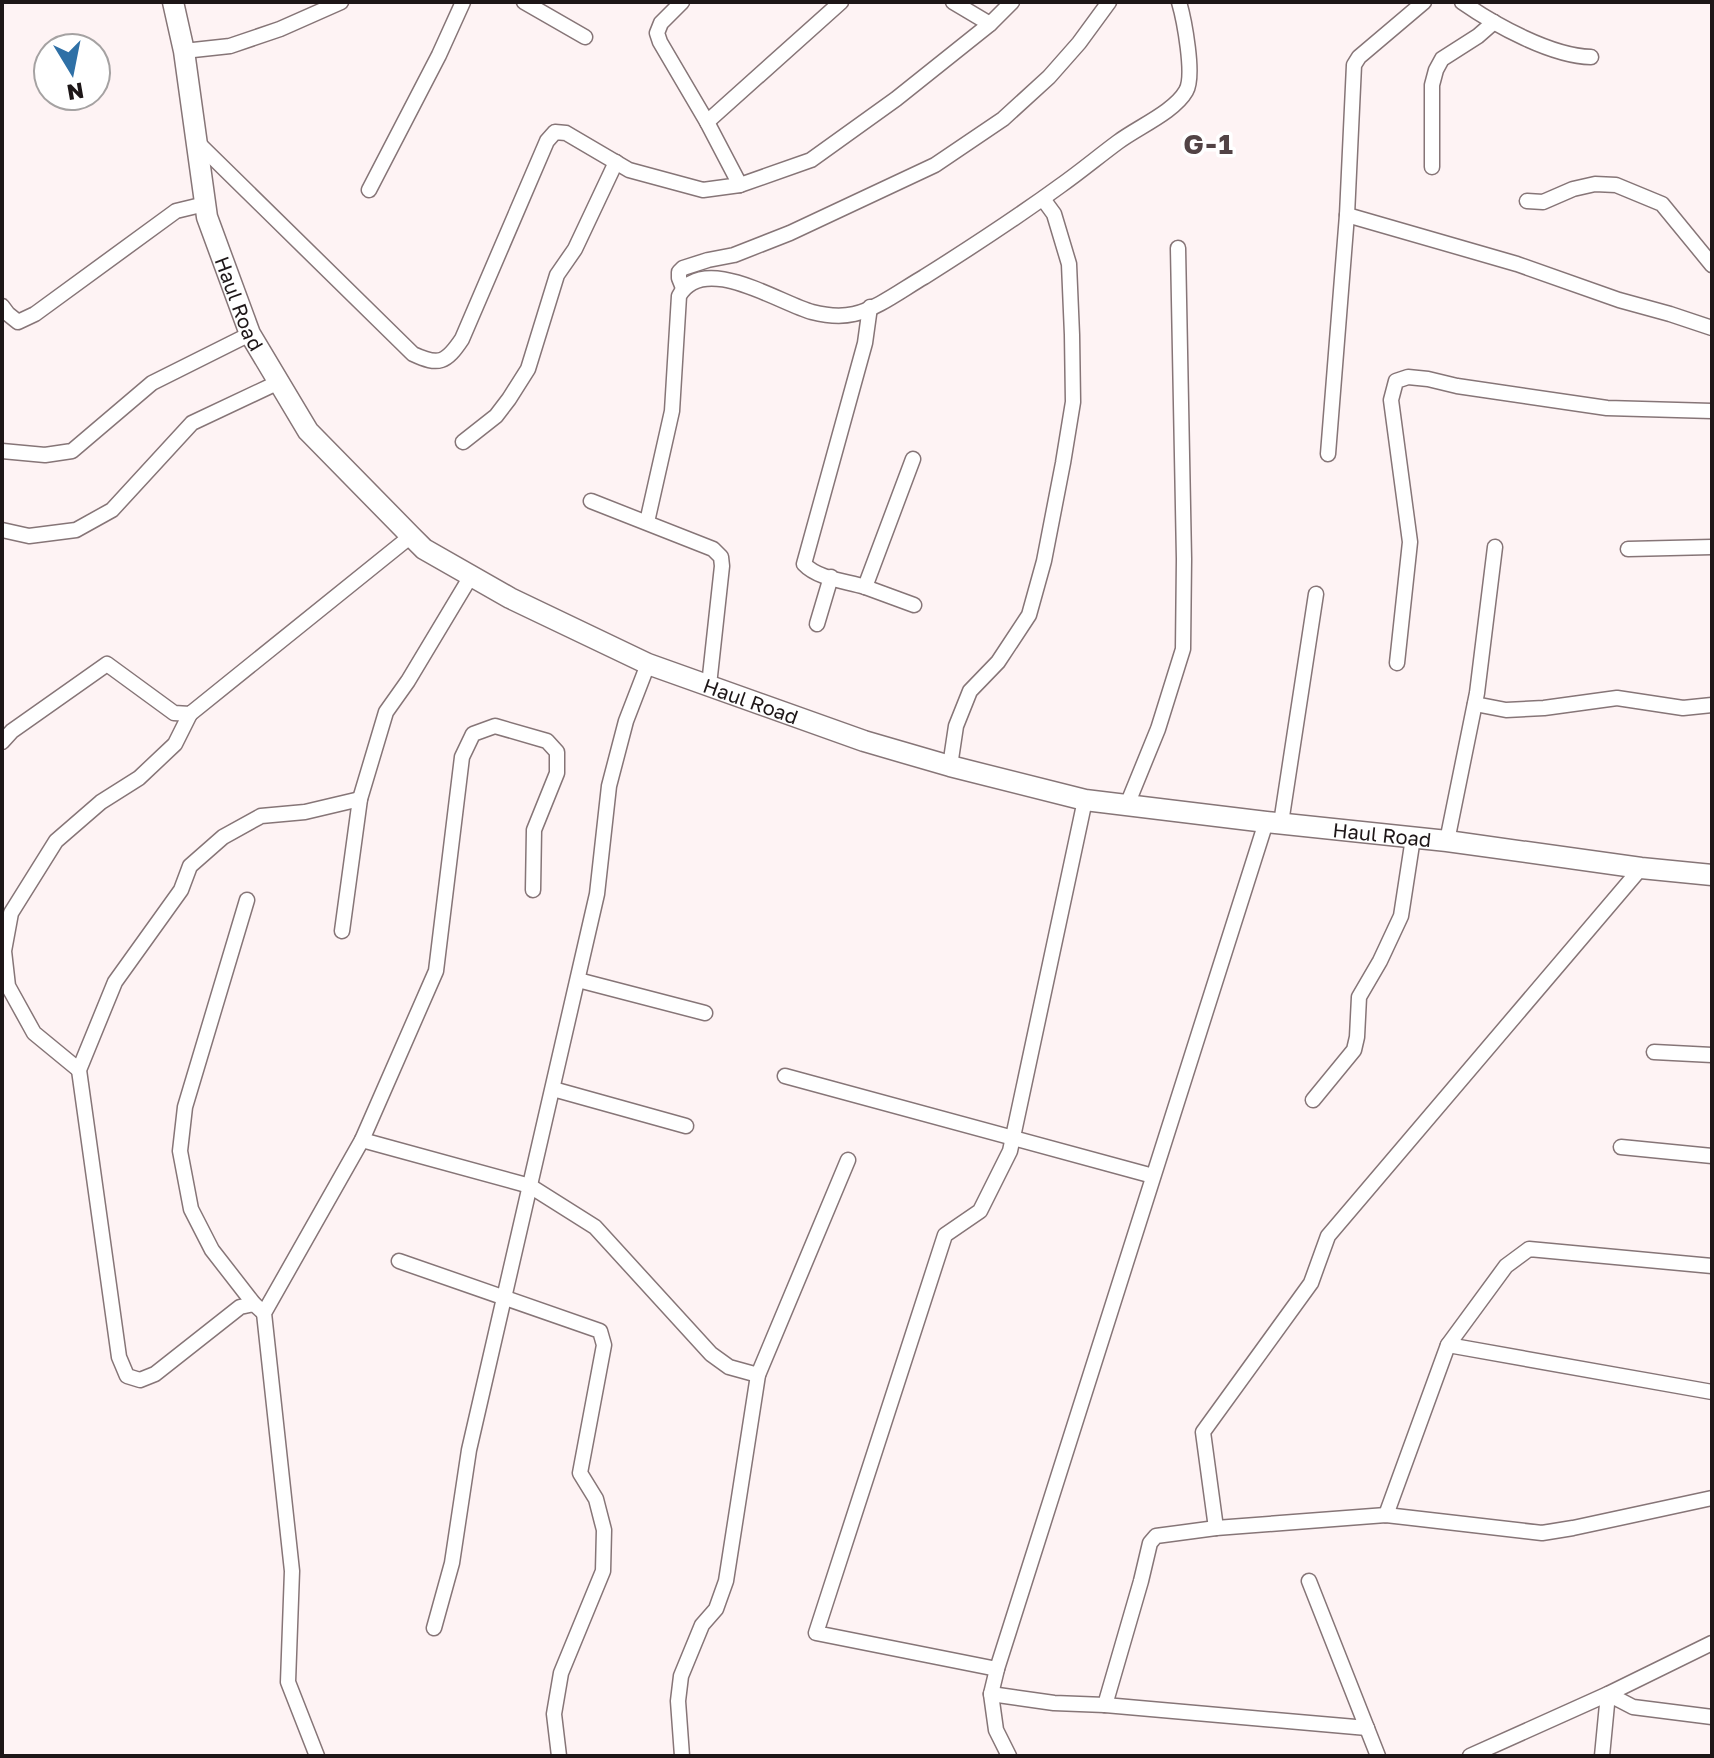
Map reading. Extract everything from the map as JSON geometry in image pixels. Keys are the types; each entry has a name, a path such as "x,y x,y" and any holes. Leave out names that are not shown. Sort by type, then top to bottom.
{"main road":[{"name":"Haul Road","path":"173,2 184,51 207,217 250,334 308,431 424,549 471,576 648,664 864,741 1085,800 1712,875"}],"street":[{"path":"184,51 230,46 280,29 341,2"},
{"path":"369,190 463,2"},
{"path":"524,2 585,37"},
{"path":"682,2 661,23 657,33 740,185"},
{"path":"707,122 841,2"},
{"path":"953,2 990,24"},
{"path":"197,142 413,354 428,361 440,362 452,355 462,339 547,141 555,132 566,133 629,170 703,190 740,185 811,160 896,99 990,24 1012,2"},
{"path":"683,288 679,272 683,268 734,255 790,233 946,158 1003,119 1049,77 1109,2"},
{"path":"647,522 672,411 679,296 683,288 698,280 718,278 812,312 832,315 855,314 887,300 1043,199 1179,100 1188,89 1190,75 1179,2"},
{"path":"1328,454 1347,215 1354,65 1359,57 1424,2"},
{"path":"1462,2 1494,22 1573,57 1591,57"},
{"path":"1432,167 1432,85 1436,70 1442,59 1494,22"},
{"path":"463,442 496,416 528,369 557,275 575,249 616,162"},
{"path":"1527,201 1543,202 1573,189 1595,184 1616,185 1662,204 1712,265"},
{"path":"950,766 956,726 970,691 998,662 1029,615 1044,561 1073,402 1069,264 1054,214 1043,199"},
{"path":"2,306 18,322 35,314 176,211 205,204"},
{"path":"1347,215 1517,264 1712,328"},
{"path":"1127,805 1158,729 1183,649 1178,248"},
{"path":"870,307 865,343 804,564 810,570 914,605"},
{"path":"2,451 45,455 72,451 152,383 250,334"},
{"path":"1397,663 1410,542 1391,400 1396,381 1408,377 1428,379 1607,408 1712,411"},
{"path":"2,530 29,536 76,530 112,510 192,423 279,382"},
{"path":"865,587 913,459"},
{"path":"591,501 713,549 721,557 709,685"},
{"path":"79,1070 34,1033 8,986 4,951 11,913 56,841 101,802 139,778 175,744 190,714 411,536"},
{"path":"1447,841 1475,704 1495,547"},
{"path":"1628,549 1712,547"},
{"path":"342,931 360,799 386,712 471,576"},
{"path":"817,624 831,577"},
{"path":"1009,1756 996,1730 991,1694 997,1669 1153,1176 1273,823 1316,594"},
{"path":"5,731 107,664 174,713 190,714"},
{"path":"434,1628 452,1563 469,1450 597,894 609,786 626,721 648,664"},
{"path":"1475,704 1506,710 1617,698 1683,708 1712,705"},
{"path":"259,1309 362,1140 436,971 462,757 473,734 495,726 547,741 557,752 557,773 534,830 533,890"},
{"path":"259,1309 240,1307 155,1374 140,1380 127,1376 119,1357 79,1070 115,982 181,890 190,866 223,837 261,816 305,812 360,799"},
{"path":"997,1669 816,1633 945,1235 980,1211 1010,1151 1085,800"},
{"path":"1313,1100 1354,1050 1359,997 1401,916 1413,838"},
{"path":"1216,1528 1203,1432 1311,1283 1328,1236 1641,868"},
{"path":"247,900 185,1107 180,1151 191,1209 212,1250 259,1309 292,1571 288,1682 317,1756"},
{"path":"578,980 705,1013"},
{"path":"1654,1052 1712,1055"},
{"path":"785,1076 1153,1176"},
{"path":"553,1089 686,1126"},
{"path":"362,1140 530,1186 595,1227 711,1354 729,1367 758,1375"},
{"path":"1621,1147 1712,1156"},
{"path":"682,1756 678,1701 681,1676 702,1625 716,1609 726,1581 758,1375 848,1160"},
{"path":"1386,1515 1448,1345 1506,1266 1529,1249 1712,1266"},
{"path":"399,1261 600,1331 604,1345 580,1473 596,1499 604,1530 603,1571 561,1673 554,1714 559,1756"},
{"path":"1448,1345 1712,1392"},
{"path":"1105,1705 1150,1543 1156,1536 1216,1528 1386,1515 1542,1533 1712,1498"},
{"path":"1309,1581 1378,1756"},
{"path":"1470,1756 1712,1643"},
{"path":"991,1694 1054,1703 1367,1728"},
{"path":"1608,1694 1633,1707 1712,1717"},
{"path":"1602,1756 1608,1694"}],"district":[{"name":"G-1","path":"1209,143"}]}
